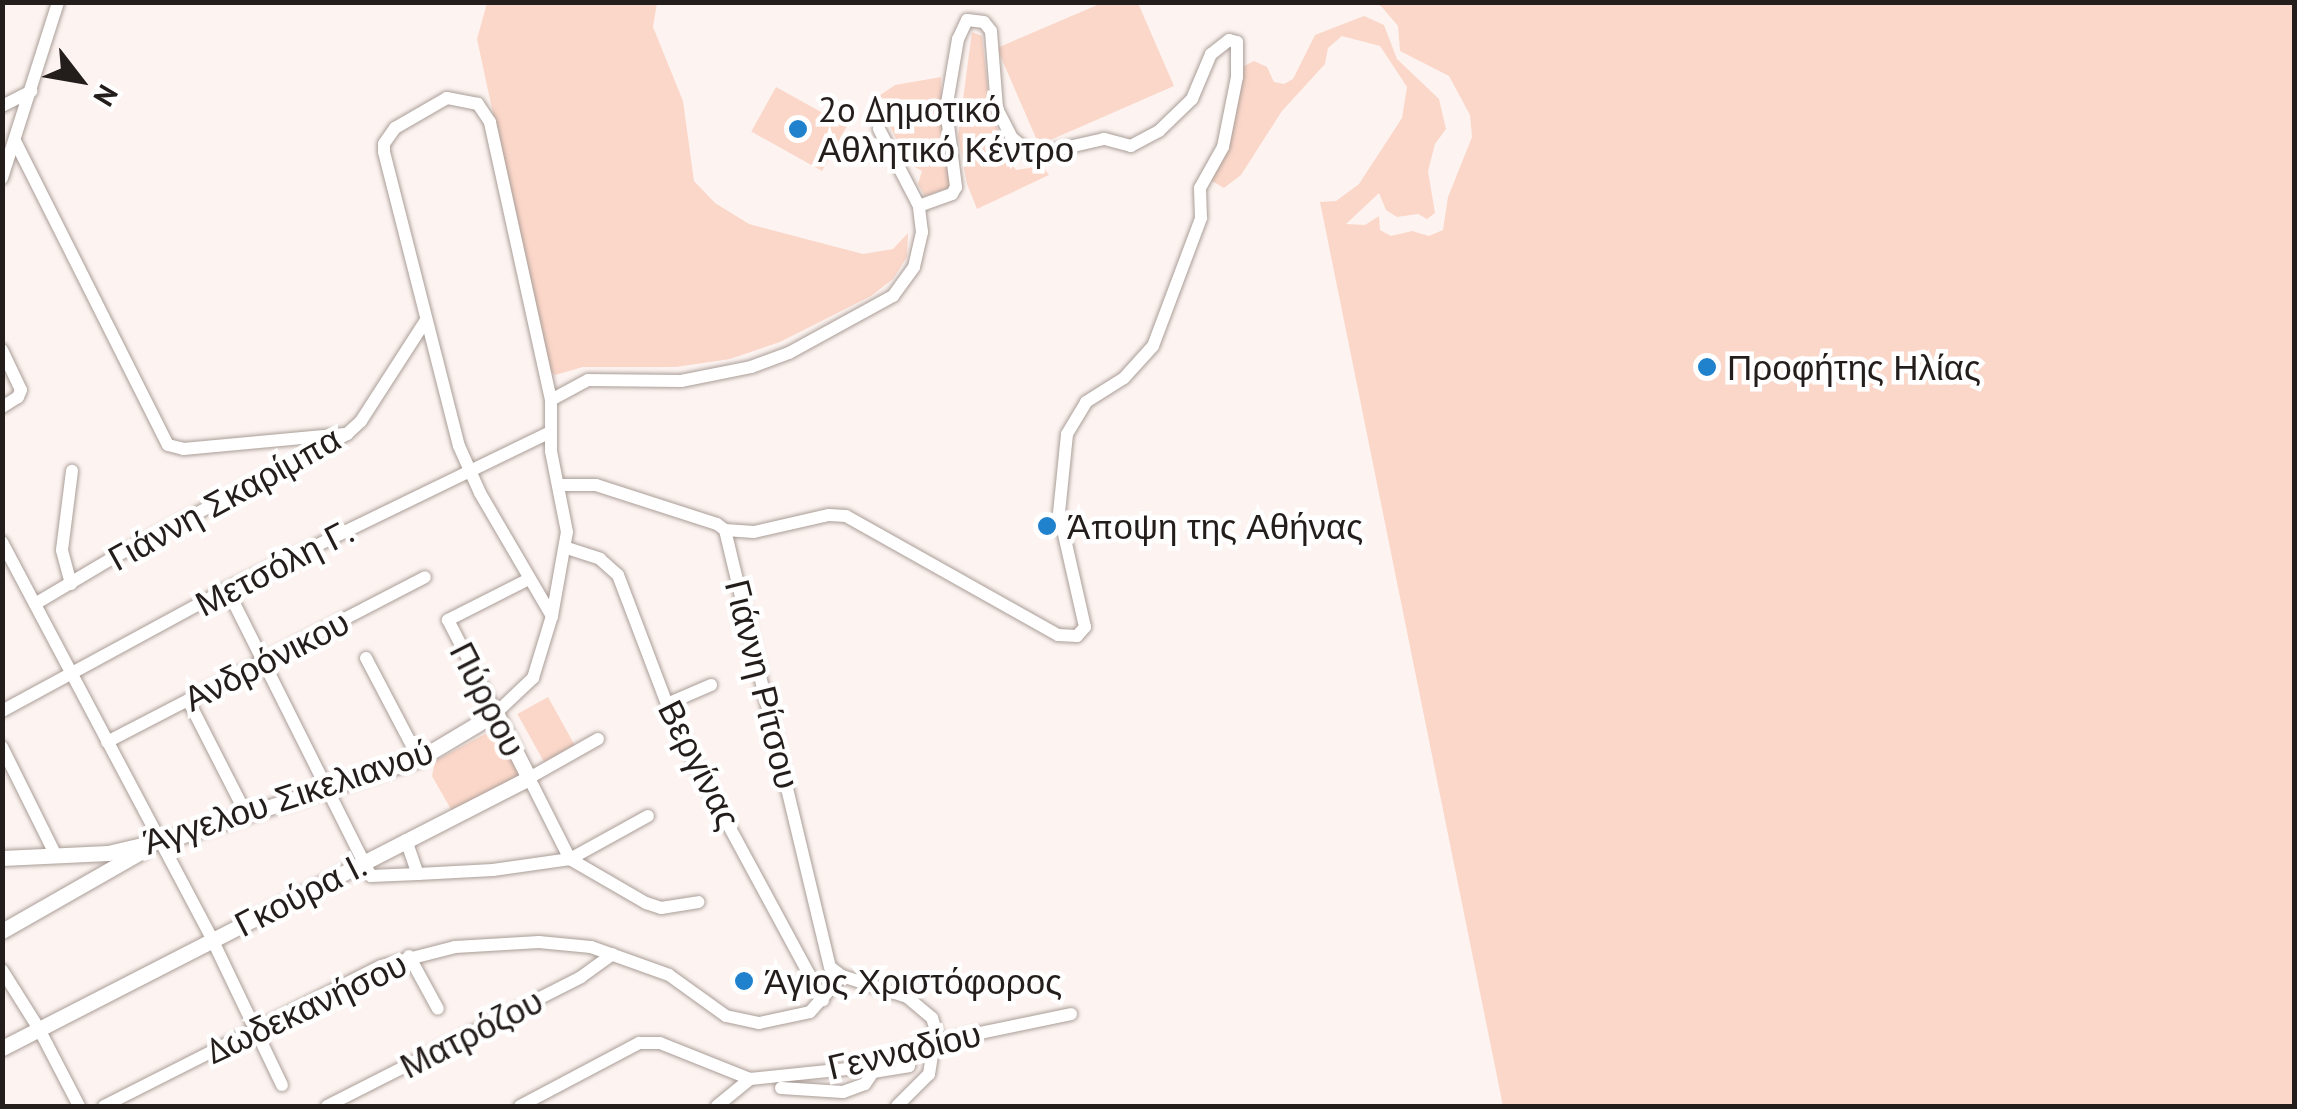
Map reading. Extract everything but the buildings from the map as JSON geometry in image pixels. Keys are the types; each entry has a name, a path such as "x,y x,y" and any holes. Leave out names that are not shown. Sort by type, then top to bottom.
{"street":[{"path":"2,178 58,2"},
{"path":"725,530 754,532 828,515 846,516 1058,635 1077,636 1086,627 1059,513 1067,434 1086,402 1124,378 1153,346 1201,218 1200,188 1223,146 1237,77 1237,42 1230,40 1211,54 1192,98 1159,131 1131,146 1104,139 1033,155 1012,138 997,108 991,30 976,18 966,20 958,39 946,109 956,187 952,194 919,206"},
{"path":"2,106 30,90"},
{"path":"552,616 468,468 426,320 384,144 395,128 438,102 468,98 478,104 490,122 551,400 550,432 560,484"},
{"path":"551,400 574,386 600,379 681,382 715,376 789,353 874,308 905,284 920,247 919,206 879,129"},
{"path":"15,141 168,445 184,450 346,434"},
{"name":"Γιάννη Σκαρίμπα","path":"34,604 346,434 360,421 426,320"},
{"path":"2,350 21,386 9,403"},
{"name":"Μετσόλη Γ.","path":"2,712 227,589 468,468 550,432"},
{"path":"70,584 62,550 72,471"},
{"name":"Γιάννη Ρίτσου","path":"560,484 586,482 725,530 774,718 824,950 830,967 842,976"},
{"name":"Άγγελου Σικελιανού","path":"2,858 56,856 158,843 419,760 496,714 532,678 552,616 566,548 560,484"},
{"path":"2,542 212,939 282,1086"},
{"name":"Βεργίνας","path":"566,548 600,559 618,575 667,704 822,1000"},
{"name":"Ανδρόνικου","path":"107,742 425,577"},
{"name":"Πύρρου","path":"529,579 448,620 570,859"},
{"path":"227,589 371,876 494,870 570,859 648,816"},
{"path":"366,658 419,760"},
{"path":"667,704 710,685"},
{"path":"188,700 247,816"},
{"name":"Γκούρα Ι.","path":"2,1048 598,739"},
{"path":"2,747 56,856"},
{"path":"406,840 418,874"},
{"path":"2,930 158,843"},
{"path":"570,859 646,903 661,908 699,902"},
{"name":"Δωδεκανήσου","path":"104,1106 410,956 454,947 569,942 669,975 714,1008 741,1020 798,1018 822,1000 842,976"},
{"name":"Ματρόζου","path":"327,1106 581,976 613,954"},
{"path":"410,956 438,1009"},
{"path":"2,970 40,1028 79,1106"},
{"path":"842,976 889,990 922,1007 932,1018 937,1042 929,1074 897,1106"},
{"name":"Γενναδίου","path":"520,1106 639,1043 660,1044 750,1079 856,1068 937,1042 1071,1014"},
{"path":"781,1088 844,1092 865,1084 874,1072 909,1066 911,1050"},
{"path":"718,1106 750,1079"}],"shaded area":[{"path":"487,3 657,3 653,27 683,101 694,181 715,203 749,224 863,254 893,249 908,233 907,257 893,279 871,296 780,342 730,359 676,367 583,367 555,375 548,369 477,39"},
{"path":"1102,3 1138,3 1174,86 1039,145 997,48"},
{"path":"1372,3 2294,3 2294,1106 1503,1106 1320,202 1336,201 1359,184 1402,118 1407,87 1380,46 1342,36 1328,48 1325,64 1282,111 1241,175 1224,188 1212,181 1238,69 1254,61 1267,67 1274,82 1284,84 1293,79 1315,35 1364,16 1384,25 1397,59 1439,99 1446,129 1435,144 1428,171 1435,213 1427,219 1418,214 1397,217 1386,210 1379,193 1346,224 1365,225 1379,216 1380,230 1391,236 1412,231 1429,236 1443,230 1448,197 1472,137 1470,115 1449,76 1400,51 1398,26 1381,6"},
{"path":"972,32 982,36 990,108 1009,161 1016,170 1042,166 1049,175 977,209 967,184 958,136"},
{"path":"941,77 952,187 925,196 918,184 922,171 908,163 876,98 895,85"},
{"name":"2o Δημοτικό Αθλητικό Κέντρο","path":"776,87 847,126 822,171 751,132"},
{"path":"548,697 575,745 544,762 517,714"},
{"path":"502,725 523,774 452,811 432,776 435,761"}],"place":[{"name":"2o Δημοτικό Αθλητικό Κέντρο","path":"798,129"},
{"name":"Προφήτης Ηλίας","path":"1707,367"},
{"name":"Άποψη της Αθήνας","path":"1047,526"},
{"name":"Άγιος Χριστόφορος","path":"744,981"}]}
